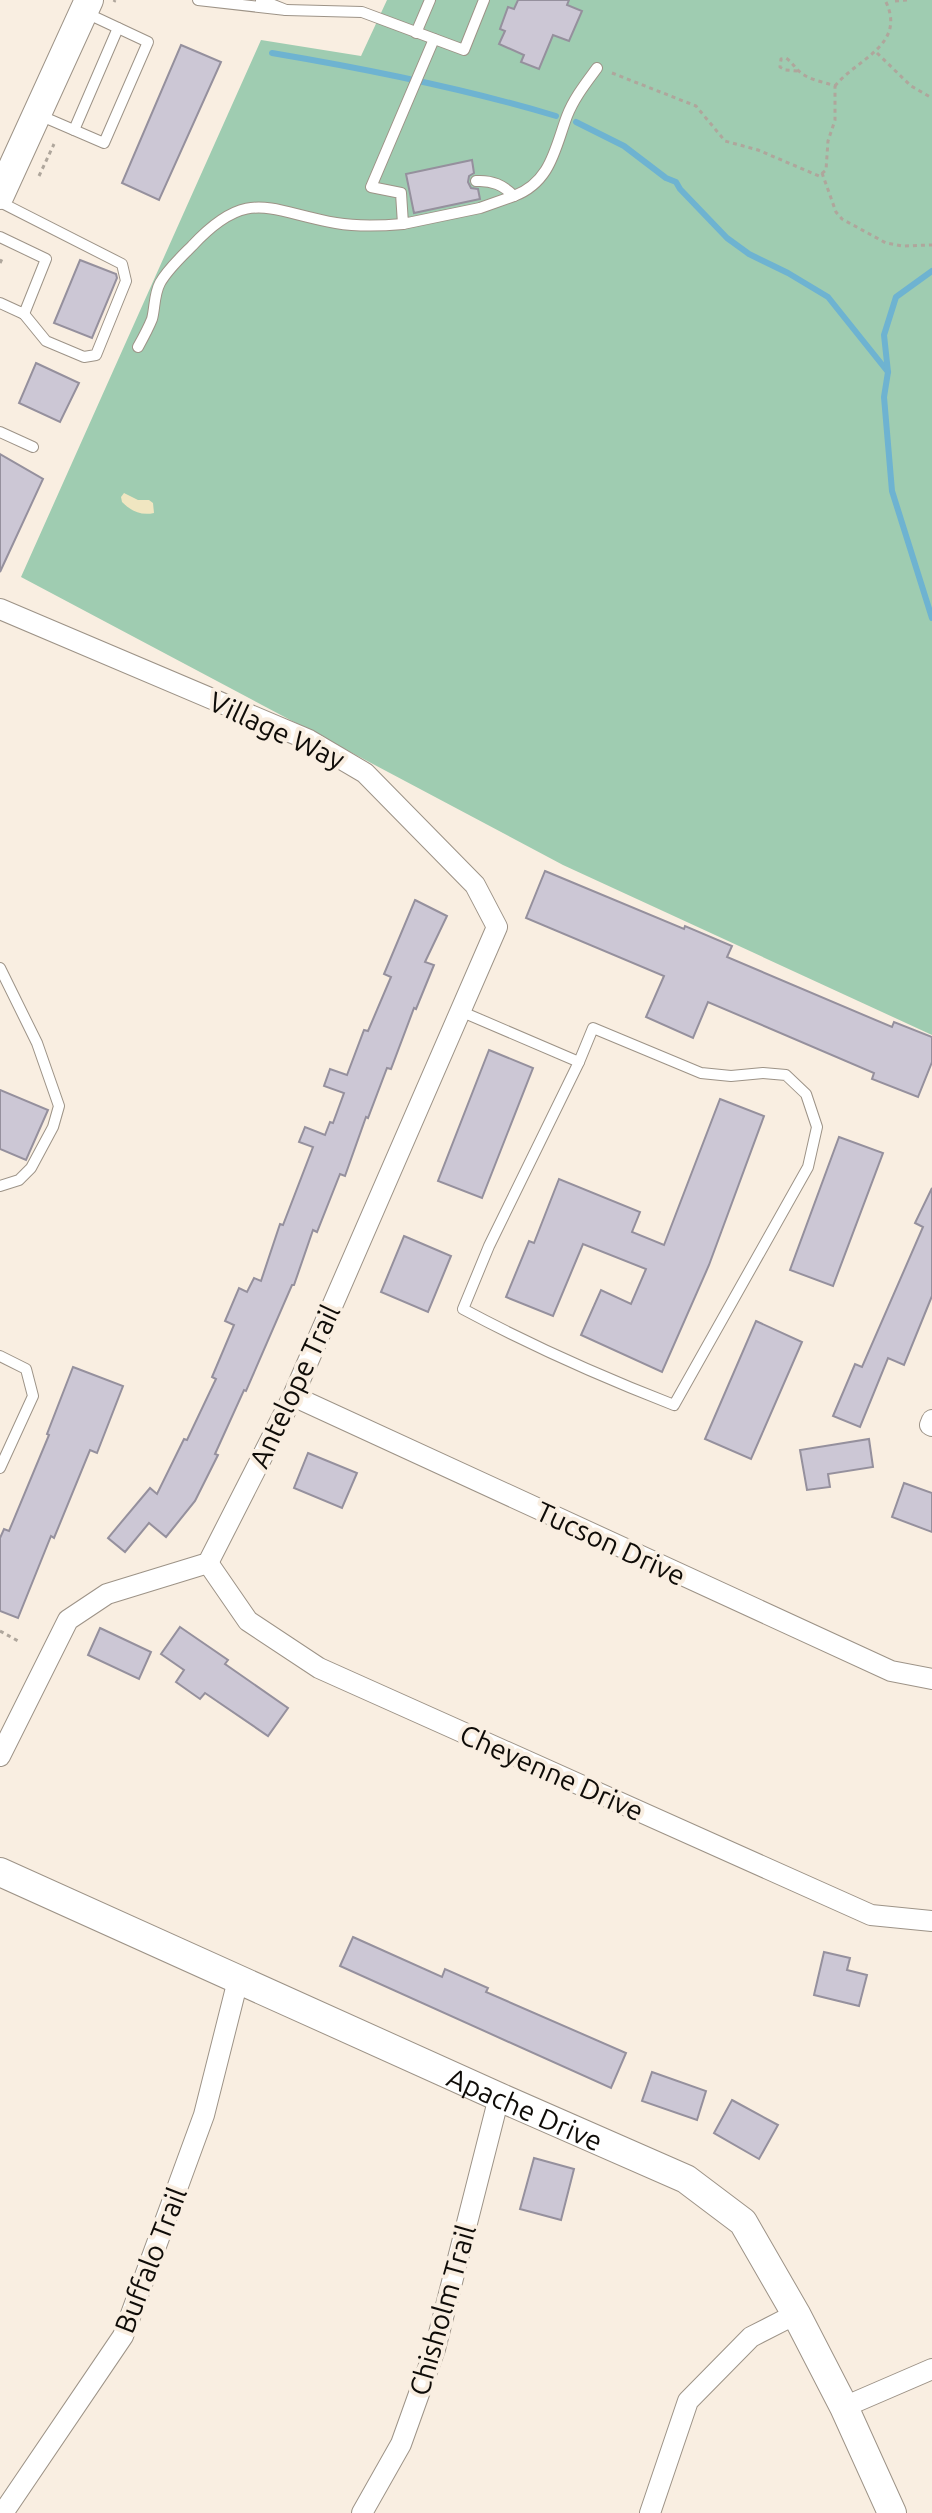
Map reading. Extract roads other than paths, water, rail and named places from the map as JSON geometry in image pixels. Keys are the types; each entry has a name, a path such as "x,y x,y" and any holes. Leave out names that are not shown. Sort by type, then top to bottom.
{"street":[{"path":"0,195 37,114 100,4"},
{"name":"Village Way","path":"0,609 309,740 365,773 475,885 497,927"},
{"name":"Antelope Trail","path":"208,1563 293,1396 497,927"},
{"name":"Tucson Drive","path":"293,1396 891,1671 932,1679"},
{"path":"0,1756 68,1620 107,1594 208,1563"},
{"name":"Cheyenne Drive","path":"208,1563 248,1621 319,1668 871,1915 932,1921"},
{"name":"Apache Drive","path":"0,1872 686,2179 743,2222 796,2314 844,2407 892,2513"},
{"name":"Buffalo Trail","path":"3,2513 123,2336 204,2115 238,1980"},
{"name":"Chisholm Trail","path":"362,2513 401,2444 435,2349 499,2097"},
{"path":"650,2513 688,2401 751,2337 796,2314"},
{"path":"844,2407 932,2369"}],"lane":[{"path":"198,0 286,10 362,12 464,50 484,0"},
{"path":"261,0 286,10"},
{"path":"416,33 430,0"},
{"path":"37,114 104,143 148,42 118,28 100,4"},
{"path":"74,130 118,28"},
{"path":"403,224 401,193 371,187 434,39"},
{"path":"138,347 151,321 159,284 199,238 216,222 236,211 253,206 272,207 335,223 370,227 403,224 480,208 527,191 542,177 560,141 568,114 597,68"},
{"path":"476,181 488,181 505,187 514,196"},
{"path":"0,202 122,264 126,281 96,355 84,357 46,341 24,314 0,303"},
{"path":"0,237 46,259 24,314"},
{"path":"0,432 33,447"},
{"path":"0,968 37,1043 59,1106 53,1127 31,1168 19,1180 0,1186"},
{"path":"460,1011 579,1062"},
{"path":"593,1028 701,1073 786,1075 806,1094 817,1127 808,1167 674,1405 595,1374 463,1309 489,1246 579,1062 593,1028"},
{"path":"0,1356 26,1369 33,1396 0,1468"}],"waterway":[{"path":"272,53 415,80 556,116"},
{"path":"576,122 624,146 666,178 676,182 727,238 749,254 828,297 888,372"},
{"path":"932,271 896,297 884,335 888,372 884,397 892,491 932,618"}]}
